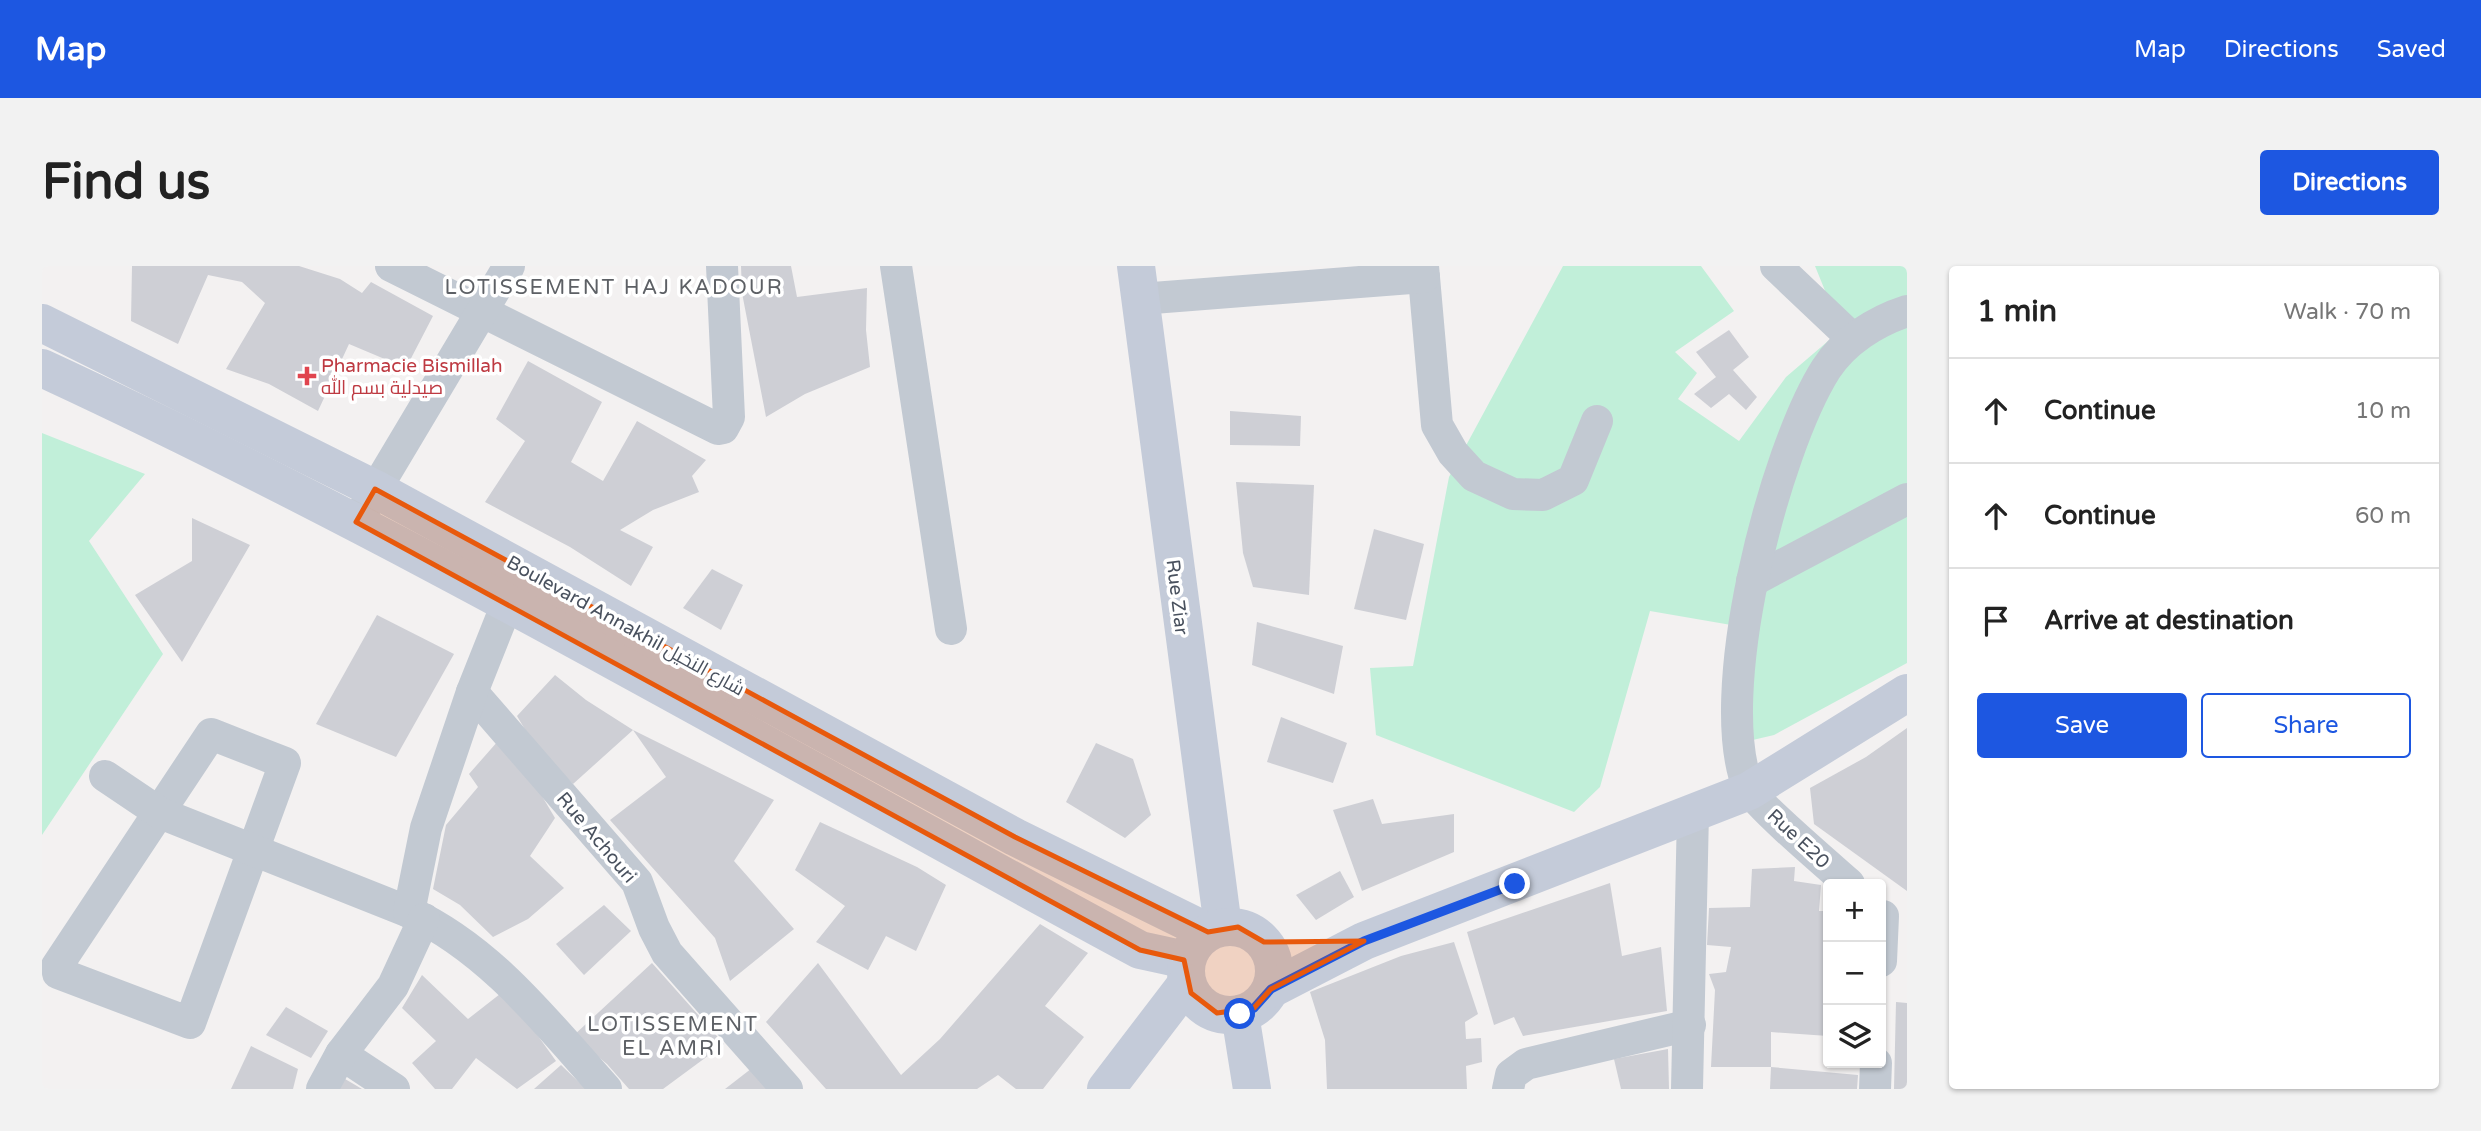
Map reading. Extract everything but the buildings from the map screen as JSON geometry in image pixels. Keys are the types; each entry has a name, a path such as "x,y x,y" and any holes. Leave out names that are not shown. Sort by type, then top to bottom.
{"main road":[{"name":"Rue Ziar","path":"1138,282 1201,950"},
{"name":"Boulevard Annakhil شارع النخيل","path":"42,323 375,489 1015,837 1201,950"},
{"name":"Boulevard Annakhil شارع النخيل","path":"42,368 145,416 356,522 1140,950 1201,950"},
{"path":"1201,950 1198,1002 1207,1009 1229,1015 1240,1014 1254,1008 1271,989 1364,941 1749,791 1907,693"},
{"path":"1106,1089 1201,950 1238,927 1252,932 1264,942 1271,955 1274,970 1271,989"},
{"path":"1264,942 1364,941"},
{"path":"1240,1014 1252,1089"}],"street":[{"path":"391,266 718,429 723,428 729,416 722,266"},
{"path":"356,522 509,266"},
{"path":"896,266 951,629"},
{"path":"1776,266 1853,339"},
{"path":"1138,282 1423,272 1437,425 1453,453 1475,476 1513,494 1544,495 1573,480 1597,421"},
{"path":"1749,791 1735,724 1742,634 1752,581 1788,447 1827,368 1853,339 1890,317 1907,312"},
{"path":"1752,581 1907,499"},
{"path":"322,1089 341,1054 393,986 416,915 426,828 472,692 507,604"},
{"name":"Rue Achouri","path":"472,692 637,881 653,928 667,953 787,1089"},
{"path":"211,734 284,761 254,852 190,1023 58,973 57,966 160,813 211,734"},
{"path":"105,776 160,813 416,915 464,942 536,1010 606,1089"},
{"name":"Rue E20","path":"1749,791 1844,879"},
{"path":"1687,1089 1693,812"},
{"path":"1885,942 1890,921"},
{"path":"1508,1089 1511,1075 1526,1065 1690,1026"},
{"path":"341,1054 394,1089"},
{"path":"1875,1089 1876,1068"}],"highlighted area":[{"path":"375,489 1015,837 1208,932 1238,927 1264,942 1364,941 1271,989 1254,1008 1217,1013 1191,993 1184,960 1140,950 356,522"}],"green space":[{"path":"1563,266 1701,266 1734,311 1675,352 1697,373 1678,399 1739,441 1786,377 1841,330 1815,266 1907,266 1907,663 1774,735 1740,743 1737,626 1650,611 1600,787 1574,812 1376,735 1370,668 1413,666 1449,477"},
{"path":"42,433 145,474 89,541 163,654 42,835"}],"place":[{"name":"Pharmacie Bismillah صيدلية بسم الله","path":"307,376"}],"district":[{"name":"LOTISSEMENT HAJ KADOUR","path":"614,287"},
{"name":"LOTISSEMENT EL AMRI","path":"673,1036"}],"route":[{"path":"1240,1014 1254,1008 1271,989 1364,941 1515,884"}]}
